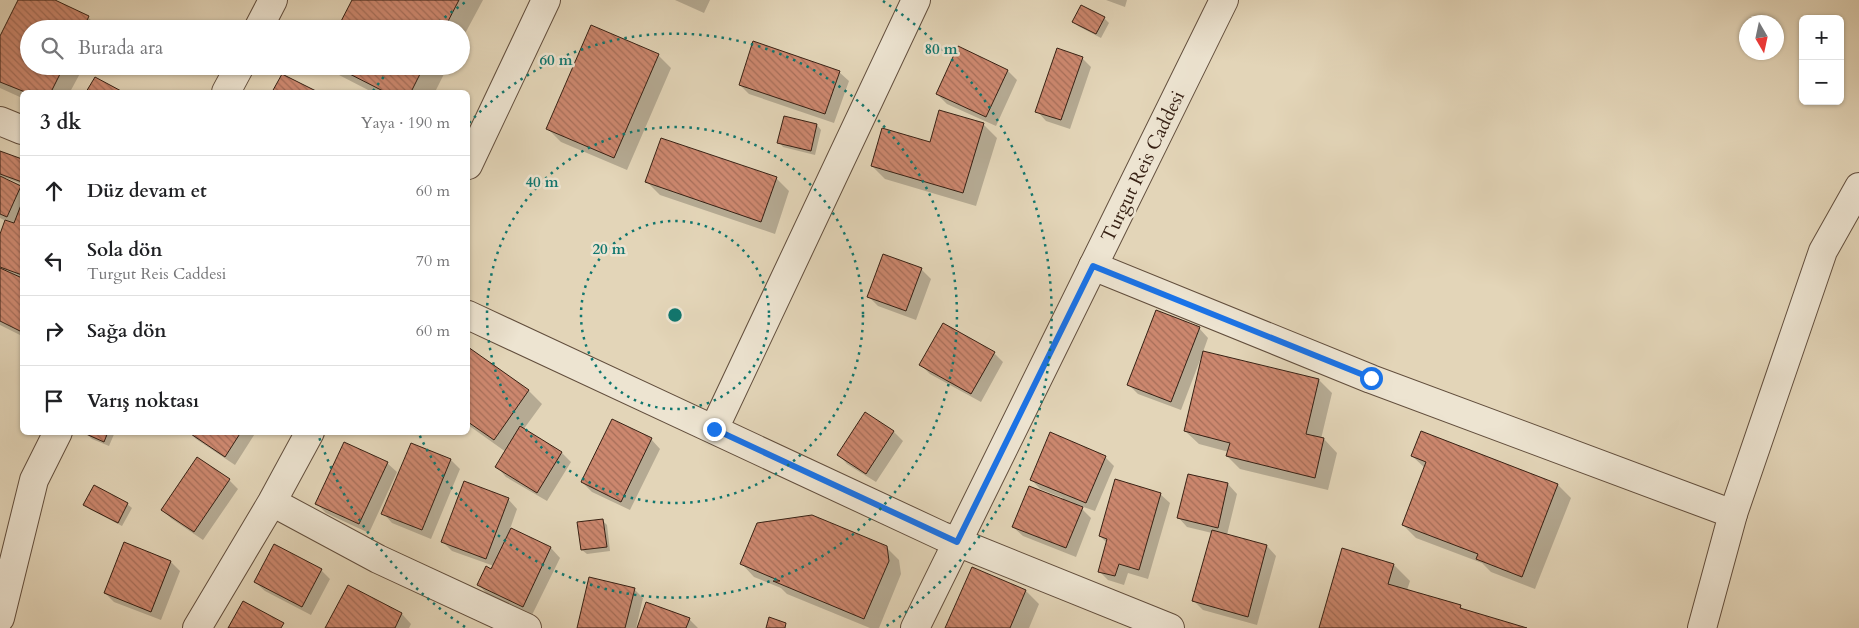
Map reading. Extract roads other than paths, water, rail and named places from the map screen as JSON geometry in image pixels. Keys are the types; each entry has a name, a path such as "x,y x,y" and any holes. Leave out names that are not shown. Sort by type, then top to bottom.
{"street":[{"path":"262,20 272,0"},
{"path":"470,161 546,0"},
{"path":"714,429 916,0"},
{"name":"Turgut Reis Caddesi","path":"914,628 1224,0"},
{"path":"227,90 235,75"},
{"path":"0,122 20,129"},
{"path":"1702,628 1733,514 1823,251 1859,187"},
{"path":"1093,266 1371,378 1733,514"},
{"path":"470,316 957,542 1170,628"},
{"path":"0,618 4,585 34,480 56,435"},
{"path":"198,628 272,502 308,435"},
{"path":"272,502 378,560 527,628"}]}
